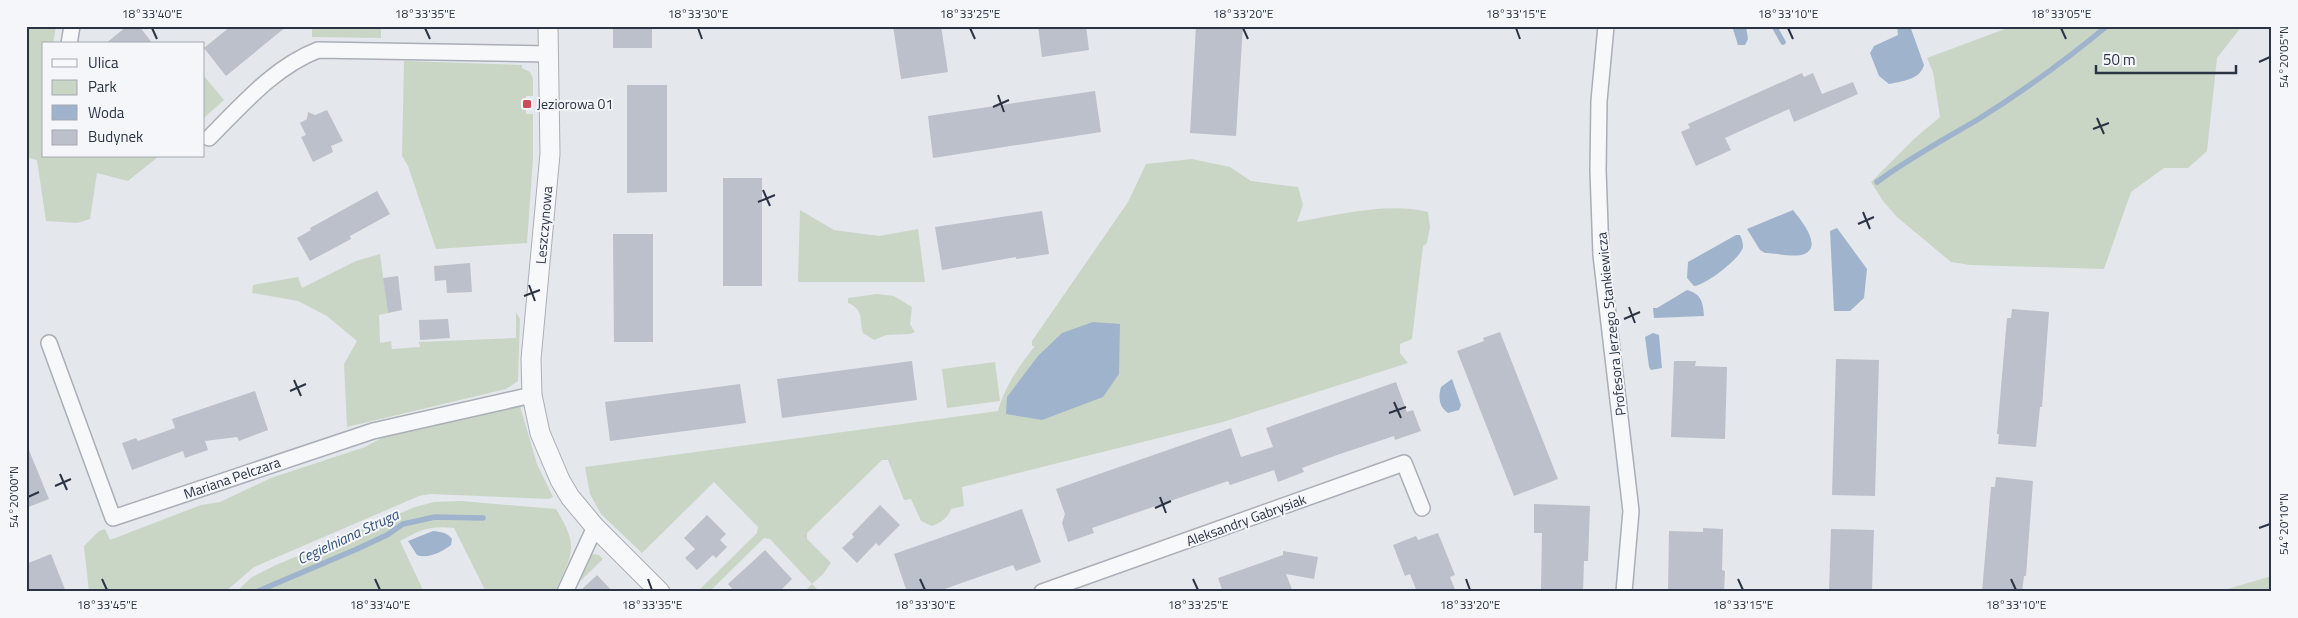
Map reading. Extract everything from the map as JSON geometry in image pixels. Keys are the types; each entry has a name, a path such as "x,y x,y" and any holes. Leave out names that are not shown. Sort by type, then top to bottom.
{"street":[{"path":"69,42 72,26"},
{"name":"Leszczynowa","path":"548,26 550,154 531,359 532,395 540,433 560,480 570,497 595,527 660,592"},
{"name":"Profesora Jerzego Stankiewicza","path":"1606,26 1599,101 1598,170 1602,255 1631,511 1624,592"},
{"path":"209,138 281,69 300,57 318,50 549,54"},
{"name":"Mariana Pelczara","path":"49,342 113,518 373,431 532,395"},
{"name":"Aleksandry Gabrysiak","path":"1042,592 1404,463 1422,508"},
{"path":"565,592 595,527"}],"green space":[{"path":"26,26 56,26 53,42 42,42 42,158 157,158 128,181 97,173 90,219 77,223 46,221 37,160 26,157"},
{"path":"312,26 381,26 381,38 312,37"},
{"path":"2013,26 2242,26 2217,58 2207,151 2188,168 2164,168 2131,192 2104,269 1970,265 1951,262 1897,217 1883,201 1871,182 1915,138 1940,117 1933,72 1927,58"},
{"path":"404,61 522,65 522,68 530,72 533,78 533,96 526,96 526,114 533,114 533,158 527,243 436,249 408,166 402,156"},
{"path":"205,77 224,100 205,117"},
{"path":"1192,159 1230,167 1251,181 1298,187 1303,205 1297,222 1379,209 1412,209 1428,212 1430,227 1427,243 1423,246 1412,339 1400,344 1400,353 1408,363 1223,422 962,487 964,506 951,509 943,520 932,526 921,521 911,499 904,500 888,460 882,460 807,533 807,539 831,563 812,584 770,539 764,538 709,592 697,592 757,533 758,527 714,482 642,553 601,514 590,494 585,467 998,411 1004,393 1013,377 1035,346 1032,346 1032,341 1128,202 1146,164"},
{"path":"800,210 834,230 879,236 918,229 925,282 798,282"},
{"path":"380,254 388,313 379,315 380,343 391,341 392,349 420,347 419,342 516,338 516,312 520,319 518,381 506,389 347,427 344,364 357,341 327,316 298,301 252,293 253,285 298,277 302,288 356,261"},
{"path":"877,294 894,296 912,307 910,324 915,332 886,335 874,340 863,333 859,313 857,309 848,303 848,298"},
{"path":"995,362 1000,401 947,408 942,369"},
{"path":"520,406 537,464 553,497 549,499 430,494 419,496 254,567 225,592 89,592 84,546 99,531 105,529 110,540 201,505 220,502 271,478 365,447 387,435"},
{"path":"461,501 556,509 564,522 571,542 571,550 566,568 555,592 486,592 454,528 438,527 420,531 400,541 424,592 236,592 252,577 276,565 415,507 434,502"},
{"path":"593,554 599,555 603,559 570,591 587,559"},
{"path":"2272,576 2272,592 2217,592"},
{"path":"812,584 820,592 804,592"}],"water":[{"path":"1732,26 1746,26 1748,39 1745,45 1738,45"},
{"path":"1897,26 1910,26 1924,65 1915,77 1889,84 1879,76 1870,53 1874,46 1898,35"},
{"path":"1793,210 1809,234 1811,247 1808,252 1793,256 1765,253 1760,250 1747,229"},
{"path":"1837,228 1867,269 1864,298 1850,311 1834,311 1830,231"},
{"path":"1736,235 1740,235 1742,241 1743,247 1741,252 1730,264 1714,276 1694,286 1687,278 1688,262"},
{"path":"1687,290 1700,299 1704,316 1654,318 1653,308 1657,308"},
{"path":"1093,322 1120,324 1119,374 1103,397 1042,420 1006,414 1007,397 1038,356 1062,333"},
{"path":"1653,333 1659,335 1662,368 1651,370 1645,337"},
{"path":"1452,379 1461,405 1459,410 1448,413 1441,405 1440,394 1441,387"},
{"path":"433,531 448,535 452,539 451,545 435,554 417,555 408,541"}],"building":[{"path":"127,26 139,26 151,42 107,42"},
{"path":"231,26 287,26 226,76 205,47"},
{"path":"613,26 652,26 652,48 613,48"},
{"path":"893,26 941,26 948,72 901,79"},
{"path":"1038,26 1086,26 1089,50 1042,57"},
{"path":"1196,26 1243,26 1236,136 1190,133"},
{"path":"1802,73 1804,77 1813,73 1822,94 1853,82 1858,94 1794,122 1789,109 1725,138 1731,150 1696,166 1681,132 1690,128 1688,124"},
{"path":"627,85 667,85 667,192 627,193"},
{"path":"1095,91 1101,132 933,158 928,116"},
{"path":"327,110 343,141 331,146 333,152 313,162 301,137 306,135 300,123 307,119 308,112 315,115"},
{"path":"723,178 762,178 762,286 723,286"},
{"path":"377,191 390,214 350,236 351,239 310,261 297,238 311,230 310,228"},
{"path":"1042,211 1049,254 1016,259 1016,257 942,270 935,227"},
{"path":"613,234 653,234 653,342 614,342"},
{"path":"470,263 472,292 447,293 446,280 435,281 434,266"},
{"path":"398,276 402,310 388,313 383,278"},
{"path":"2012,309 2049,312 2042,407 2040,407 2036,447 1998,444 1999,434 1997,434 2007,318 2011,318"},
{"path":"448,319 450,338 420,340 419,320"},
{"path":"1500,332 1558,479 1514,496 1457,351 1484,341 1483,338"},
{"path":"1836,359 1879,360 1875,496 1832,495"},
{"path":"912,361 917,400 782,418 777,379"},
{"path":"1674,361 1696,361 1695,366 1727,367 1725,439 1671,437"},
{"path":"1396,382 1407,412 1413,410 1421,431 1395,440 1394,436 1337,455 1302,468 1304,472 1278,482 1274,470 1230,485 1228,481 1092,528 1094,533 1068,542 1062,523 1065,514 1056,489 1231,428 1241,457 1273,447 1266,428"},
{"path":"740,384 746,423 610,441 605,402"},
{"path":"255,391 268,430 239,441 237,437 205,441 208,450 185,458 183,451 132,470 122,443 136,438 138,441 175,428 172,419"},
{"path":"26,443 49,499 26,508"},
{"path":"1996,477 2033,481 2026,576 2024,576 2022,592 1982,592 1991,487 1995,487"},
{"path":"1534,504 1590,506 1588,561 1584,561 1583,592 1541,592 1542,533 1534,533"},
{"path":"880,505 900,525 879,546 876,543 857,563 842,548 854,537 852,534"},
{"path":"1022,509 1041,562 1016,571 1013,565 936,592 907,592 894,554"},
{"path":"707,515 726,534 720,540 727,547 716,558 713,555 697,570 685,558 695,549 684,538"},
{"path":"1703,528 1723,529 1722,570 1725,571 1724,592 1668,592 1669,531 1703,532"},
{"path":"1831,529 1874,530 1872,590 1870,589 1869,592 1829,592"},
{"path":"1438,533 1455,575 1450,577 1456,592 1417,592 1410,574 1405,576 1393,545 1416,536 1418,540"},
{"path":"765,550 792,579 779,592 735,592 728,584"},
{"path":"1283,551 1318,557 1314,579 1286,574 1293,592 1223,592 1218,578 1283,555"},
{"path":"51,554 66,592 26,592 26,564"},
{"path":"597,575 613,592 579,592"}],"waterway":[{"path":"1774,26 1783,42"},
{"path":"1877,182 2011,98 2107,26"},
{"name":"Cegielniana Struga","path":"256,592 357,549 387,535 403,524 435,517 483,518"}],"place":[{"name":"Jeziorowa 01","path":"527,104"}]}
